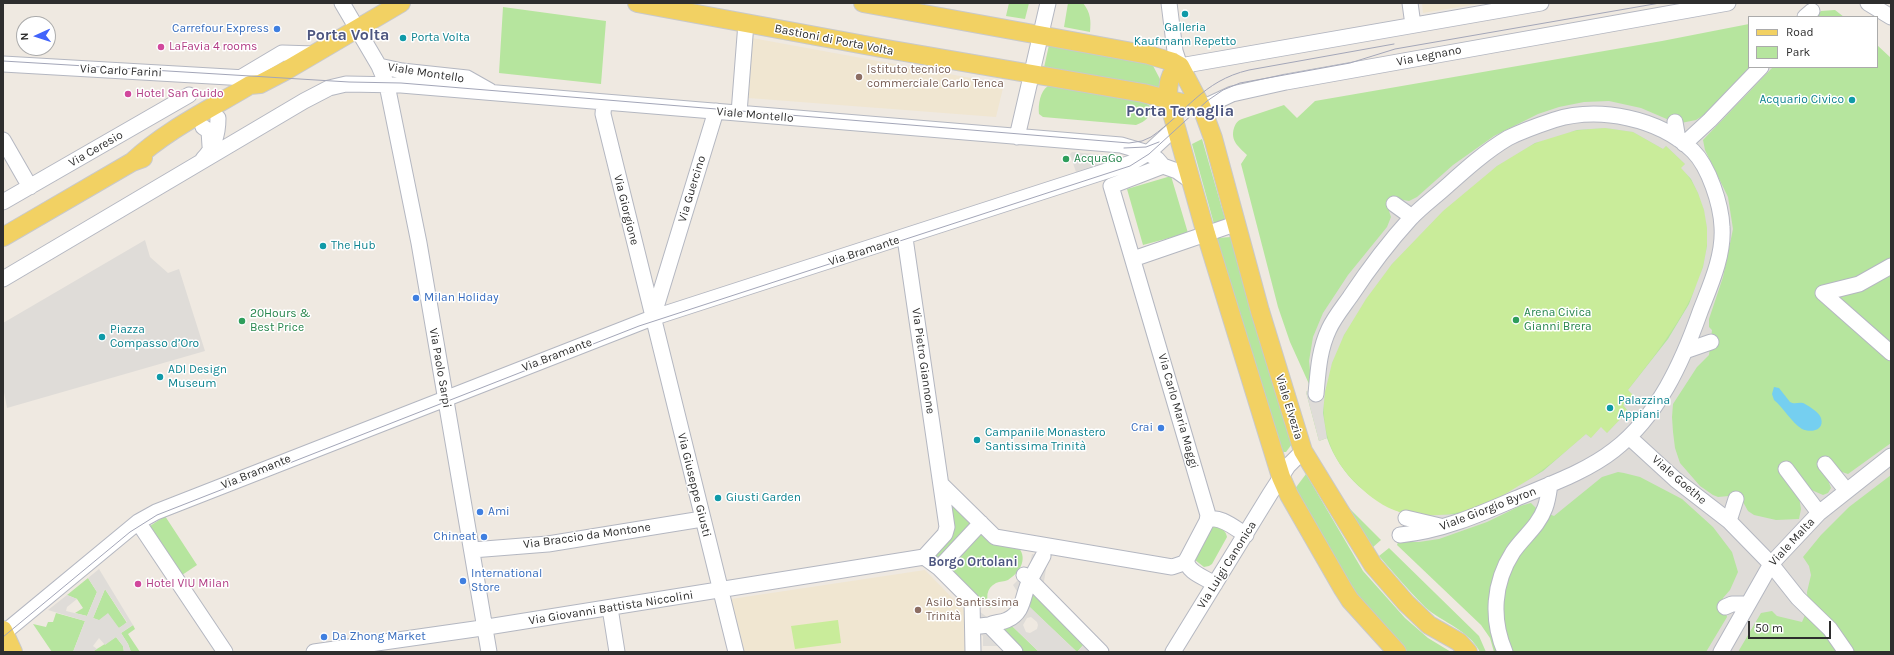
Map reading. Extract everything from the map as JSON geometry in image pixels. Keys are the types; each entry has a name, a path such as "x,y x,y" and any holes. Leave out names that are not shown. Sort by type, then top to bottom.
{"main road":[{"path":"3,237 132,162 163,151 250,85 264,82 402,3"},
{"name":"Bastioni di Porta Volta","path":"637,3 1143,93 1202,108"},
{"path":"863,3 1149,55 1173,62 1180,66 1176,68 1171,76 1169,82 1168,99 1206,234 1281,477 1289,495 1350,600 1396,652"},
{"name":"Viale Elvezia","path":"1180,66 1202,108 1213,138 1235,224 1302,451 1372,565 1406,603 1429,624 1460,642 1468,652"},
{"name":"Via Legnano","path":"1176,127 1187,117 1202,108"},
{"path":"4,631 13,652"}],"street":[{"name":"Via Paolo Sarpi","path":"342,3 379,66 387,85 419,243 489,652"},
{"path":"1017,137 1048,3"},
{"path":"1169,3 1176,51 1180,66 1541,3"},
{"path":"1410,3 1414,25"},
{"name":"Via Legnano","path":"1202,108 1232,94 1286,82 1728,3"},
{"path":"1868,3 1891,17"},
{"path":"1888,3 1891,8"},
{"path":"739,113 746,23"},
{"path":"240,78 282,53 315,54"},
{"name":"Via Carlo Farini","path":"3,64 240,78 264,82"},
{"name":"Viale Montello","path":"379,66 402,71 467,78 494,94"},
{"path":"1691,148 1710,120 1760,68"},
{"path":"7,273 196,166 211,154 210,134 189,95 190,75"},
{"name":"Viale Montello","path":"211,154 329,88 346,84 387,85 604,102 1121,145 1148,153"},
{"name":"Via Ceresio","path":"3,202 189,95"},
{"name":"Via Giorgione","path":"604,102 603,114 652,318"},
{"name":"Via Guercino","path":"652,318 716,111"},
{"path":"1316,394 1322,350 1329,328 1367,270 1412,217 1472,164 1508,138 1556,119 1592,114 1625,116 1648,124 1691,148"},
{"path":"1675,122 1715,192 1722,229 1730,246"},
{"name":"Via Legnano","path":"1148,153 1176,127"},
{"path":"3,140 30,187"},
{"path":"1148,153 1157,159 1163,166 1177,171 1191,181"},
{"name":"Via Bramante","path":"4,631 138,522 156,512 652,318 905,238 1131,163 1148,153"},
{"name":"Via Carlo Maria Maggi","path":"1163,166 1111,186 1208,513 1207,521"},
{"path":"1715,192 1729,201"},
{"path":"1394,204 1412,217"},
{"path":"1133,258 1235,224"},
{"name":"Viale Giorgio Byron","path":"1400,535 1419,534 1471,518 1580,470 1612,452 1629,437 1653,410 1685,351 1710,286 1721,247 1722,229"},
{"name":"Via Pietro Giannone","path":"905,238 947,531 924,557"},
{"path":"641,268 645,271 655,272 668,266"},
{"path":"1891,266 1859,284 1823,293 1891,354"},
{"name":"Via Giuseppe Giusti","path":"652,318 736,652"},
{"path":"1685,351 1710,342"},
{"name":"Viale Goethe","path":"1629,437 1676,480 1729,521 1771,564 1798,598 1830,629 1846,652"},
{"name":"Via Luigi Canonica","path":"1173,652 1288,466 1302,451"},
{"name":"Viale Malta","path":"1721,652 1771,564 1819,513 1846,490 1891,456"},
{"path":"1825,464 1846,490"},
{"path":"1786,469 1819,513"},
{"path":"941,484 995,537 1028,543 1172,567 1184,563 1207,521 1212,518 1218,519 1246,535"},
{"name":"Viale Giorgio Byron","path":"1499,647 1496,621 1496,596 1502,573 1513,552 1532,532 1545,508 1550,484"},
{"path":"1729,521 1736,500"},
{"path":"1406,518 1443,526"},
{"name":"Via Braccio da Montone","path":"472,550 548,544 702,519"},
{"path":"138,522 226,652"},
{"path":"939,568 981,524"},
{"path":"1015,652 983,626 1008,620 1021,608 1027,578 1043,556"},
{"path":"924,557 939,568 972,601 974,652"},
{"name":"Via Giovanni Battista Niccolini","path":"314,652 610,608 924,557"},
{"path":"1187,559 1189,569 1215,584"},
{"path":"1027,578 1091,649"},
{"path":"1725,607 1732,604 1747,604"},
{"path":"610,608 617,652"}],"shaded area":[{"path":"1422,3 1483,3 1423,13"},
{"name":"Istituto tecnico commerciale Carlo Tenca","path":"752,38 1004,84 996,117 748,98"},
{"path":"1749,68 1772,68 1703,140 1705,150 1728,197 1733,229 1723,277 1709,319 1709,327 1712,330 1709,355 1697,367 1673,404 1673,432 1675,448 1680,463 1700,486 1718,497 1729,496 1743,502 1748,511 1754,515 1776,520 1799,519 1801,509 1799,497 1807,488 1823,495 1828,493 1831,488 1826,475 1839,471 1848,474 1891,443 1891,475 1849,507 1821,535 1803,557 1809,566 1811,575 1807,592 1808,608 1802,622 1777,616 1772,611 1761,613 1738,652 1706,652 1727,617 1723,598 1730,590 1738,572 1732,552 1713,527 1682,499 1640,477 1618,472 1602,477 1554,516 1537,509 1531,503 1520,506 1487,522 1439,539 1419,542 1405,542 1398,540 1406,518 1457,514 1497,499 1543,471 1586,434 1591,438 1601,427 1607,433 1628,411 1623,405 1633,395 1628,390 1668,339 1689,304 1703,267 1707,246 1707,228 1704,210 1698,193 1691,179 1681,168 1685,164 1666,146 1663,149 1633,132 1605,128 1577,130 1535,143 1497,166 1443,211 1392,264 1366,299 1344,335 1332,363 1325,392 1323,413 1327,438 1319,441 1306,392 1309,390 1311,380 1309,361 1313,337 1323,313 1348,275 1387,227 1391,217 1389,211 1398,199 1409,201 1417,197 1453,165 1494,136 1538,114 1559,107 1584,102 1609,101 1641,108 1669,120 1681,123 1696,120 1710,111"},
{"path":"1072,152 1131,157 1077,175 1070,154"},
{"name":"Piazza Compasso d’Oro","path":"145,240 150,257 168,273 179,269 205,351 7,408 3,387 3,323"},
{"path":"1032,554 1048,556 1043,588 1091,647 1086,652 1077,652 1039,652 1011,625 998,627 1023,652 1007,652 1001,646 983,646 983,636 976,630 976,609 987,617 1012,610 1018,593 1013,585 1029,569","holes":["1031,589 1086,642 1077,652 1030,607","1031,617 1037,622 1038,625 1037,629 1030,633 1026,632 1023,625 1027,618"]},
{"path":"99,569 133,625 121,633 131,652 124,652 123,646 116,637 105,645 99,638 93,646 97,649 92,652 73,652 85,621 48,610 67,595 77,599 67,607 66,611 87,616 97,592 88,578","holes":["105,589 127,622 119,628 108,613 99,620 93,618"]},
{"path":"925,570 966,612 966,652 743,652 731,599"}],"green space":[{"path":"1009,3 1029,3 1025,19 1006,16"},
{"path":"1068,3 1083,3 1088,10 1090,17 1090,32 1064,27"},
{"path":"503,7 606,21 601,84 499,73"},
{"path":"1835,10 1843,16 1817,16 1821,11"},
{"path":"1748,24 1748,68 1878,68 1878,46 1891,58 1891,652 1494,652 1490,638 1481,625 1397,545 1408,515 1394,510 1358,486 1340,464 1327,438 1319,441 1306,392 1309,390 1309,384 1290,342 1278,307 1241,164 1247,155 1238,146 1233,137 1234,128 1237,122 1284,105 1297,118 1315,101 1662,41"},
{"path":"1049,45 1150,60 1161,81 1159,88 1043,72"},
{"path":"1048,86 1144,102 1150,106 1150,113 1143,122 1136,125 1043,117 1039,114 1039,103 1043,91"},
{"name":"Arena Civica Gianni Brera","path":"1605,128 1633,132 1663,149 1666,146 1685,164 1682,168 1700,197 1707,226 1706,255 1697,284 1683,312 1666,340 1628,390 1633,394 1623,405 1628,411 1607,433 1591,438 1586,434 1532,478 1492,501 1470,509 1448,514 1424,516 1400,512 1382,504 1366,493 1347,474 1334,453 1326,430 1324,418 1325,392 1334,358 1351,322 1376,285 1405,249 1437,216 1470,186 1503,162 1542,140 1568,132"},
{"path":"1202,139 1225,219 1214,224 1192,144"},
{"path":"1171,176 1188,233 1143,245 1127,189"},
{"path":"1231,237 1292,444 1286,452 1280,452 1217,238"},
{"path":"1306,474 1363,571 1405,618 1428,638 1451,652 1406,652 1365,606 1348,583 1294,490"},
{"path":"945,492 974,522 940,560 928,556 949,533"},
{"path":"1347,506 1381,540 1372,548"},
{"path":"165,516 197,565 179,577 147,528"},
{"path":"1216,526 1225,531 1227,537 1212,564 1204,567 1195,560 1212,527"},
{"path":"978,531 1019,548 1023,557 1021,566 1016,574 1008,580 996,583 988,591 987,597 991,608 980,605 949,573 947,563"},
{"path":"1389,548 1479,636 1486,652 1480,652 1475,644 1463,632 1432,613 1413,595 1379,556"},
{"path":"88,578 97,592 87,616 75,613 83,608 77,599 67,595"},
{"path":"105,589 127,623 119,628 93,618"},
{"path":"1031,589 1086,642 1077,652 1029,607"},
{"path":"56,613 85,621 73,652 52,652 33,624 46,627 48,622 53,622"},
{"path":"838,620 841,643 795,649 791,626"},
{"path":"133,625 135,629 128,634 140,652 131,652 121,633"},
{"path":"1011,625 1039,652 1023,652 997,626"},
{"path":"116,637 123,646 124,652 92,652"}],"water":[{"path":"1774,387 1779,388 1790,402 1803,403 1816,412 1821,418 1821,426 1816,430 1809,431 1798,426 1774,400 1772,394"}],"tram line":[{"path":"3,637 130,532 157,515 639,326 1130,166 1149,154 1207,101 1223,90 1240,83 1350,63 1395,49 1660,3"},
{"path":"3,61 349,82 401,83 1129,143 1142,141 1151,137 1207,89 1233,75 1249,70 1394,44"},
{"path":"1124,148 1146,147 1159,142"}],"place":[{"name":"Galleria Kaufmann Repetto","path":"1185,14"},
{"name":"Carrefour Express","path":"277,29"},
{"name":"Porta Volta","path":"403,38"},
{"name":"LaFavia 4 rooms","path":"161,47"},
{"name":"Istituto tecnico commerciale Carlo Tenca","path":"859,77"},
{"name":"Hotel San Guido","path":"128,94"},
{"name":"Acquario Civico","path":"1852,100"},
{"name":"AcquaGo","path":"1066,159"},
{"name":"The Hub","path":"323,246"},
{"name":"Milan Holiday","path":"416,298"},
{"name":"Arena Civica Gianni Brera","path":"1516,320"},
{"name":"20Hours & Best Price","path":"242,321"},
{"name":"Piazza Compasso d’Oro","path":"102,337"},
{"name":"ADI Design Museum","path":"160,377"},
{"name":"Palazzina Appiani","path":"1610,408"},
{"name":"Crai","path":"1161,428"},
{"name":"Campanile Monastero Santissima Trinità","path":"977,440"},
{"name":"Giusti Garden","path":"718,498"},
{"name":"Ami","path":"480,512"},
{"name":"Chineat","path":"484,537"},
{"name":"International Store","path":"463,581"},
{"name":"Hotel VIU Milan","path":"138,584"},
{"name":"Asilo Santissima Trinità","path":"918,610"},
{"name":"Da Zhong Market","path":"324,637"}],"district":[{"name":"Porta Volta","path":"348,35"},
{"name":"Porta Tenaglia","path":"1180,111"},
{"name":"Borgo Ortolani","path":"973,562"}]}
